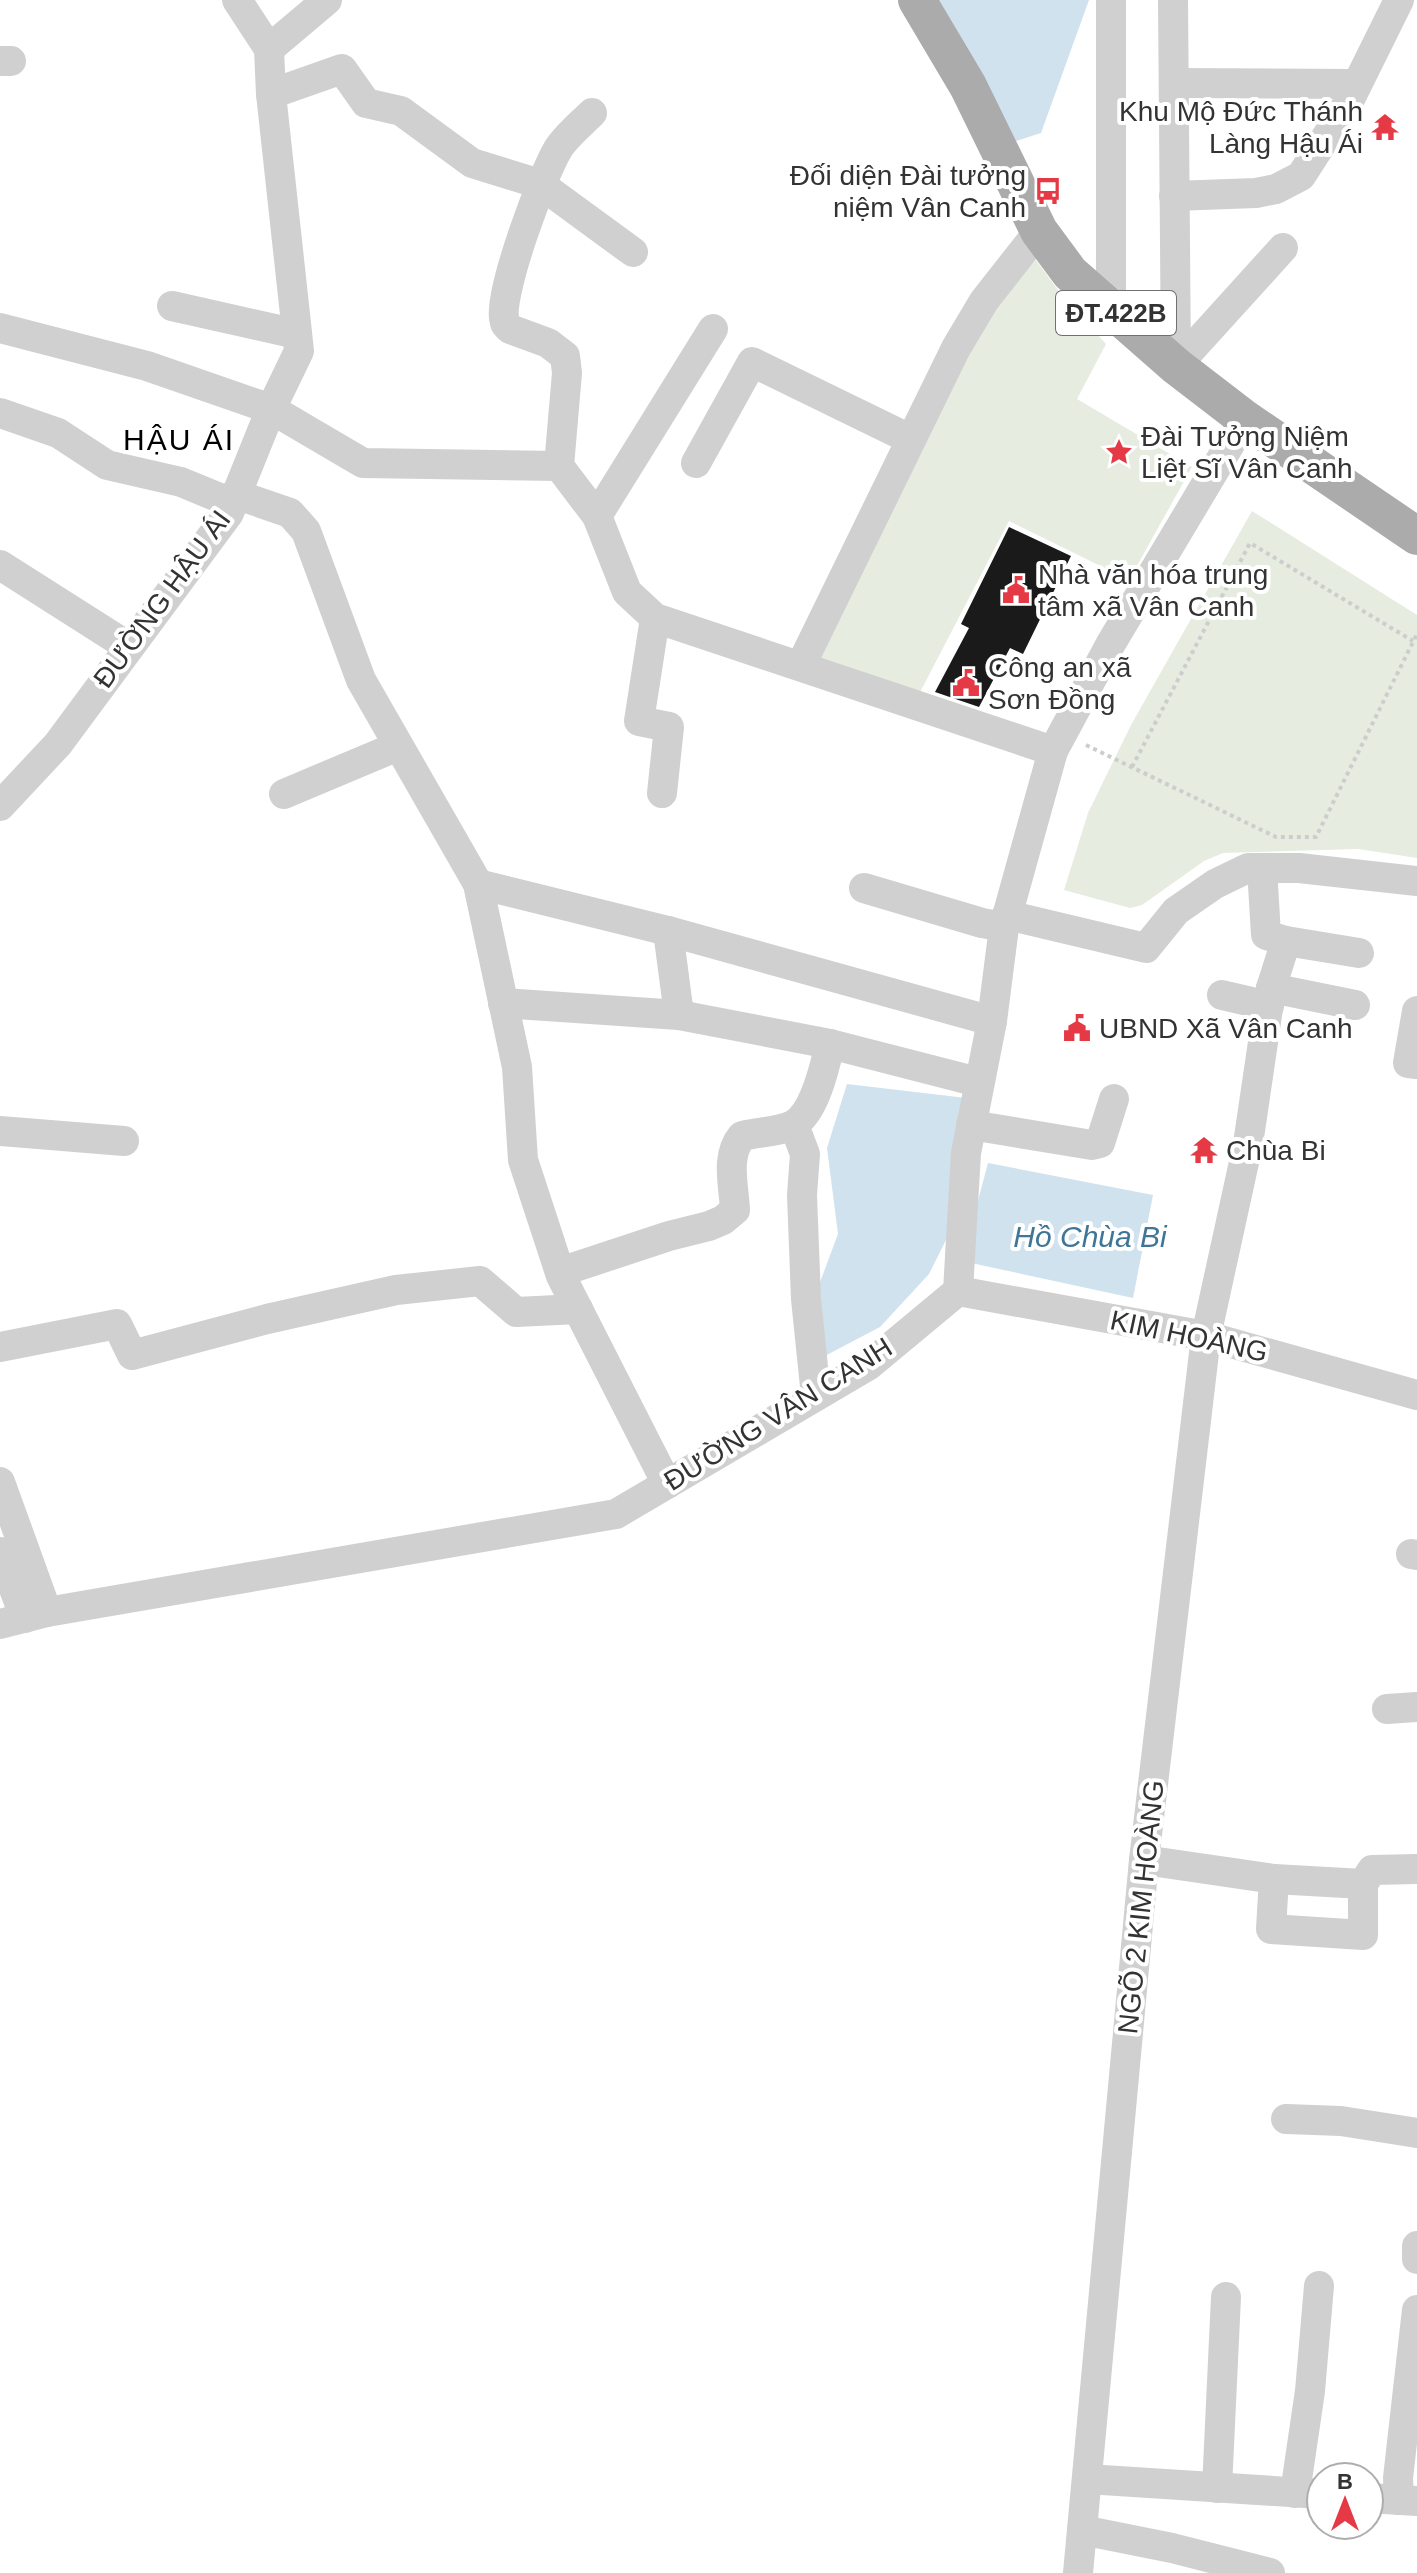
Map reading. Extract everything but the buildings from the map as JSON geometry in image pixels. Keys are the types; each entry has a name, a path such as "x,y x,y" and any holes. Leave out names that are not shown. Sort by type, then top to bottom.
{"main road":[{"name":"ĐT.422B","path":"917,0 968,86 1039,231 1070,273 1176,366 1245,419 1417,536"}],"street":[{"path":"237,0 269,49 327,0"},
{"path":"1111,0 1111,309"},
{"path":"1173,0 1176,366"},
{"path":"1174,196 1256,193 1276,189 1301,176 1348,103 1399,0"},
{"name":"ĐƯỜNG HẬU ÁI","path":"2,800 58,744 229,513 271,409 299,351 271,94 269,49"},
{"path":"271,94 342,69 366,103 401,111 472,163 540,184 633,252"},
{"path":"1174,83 1355,84"},
{"path":"592,113 560,146 540,184 515,259 504,319 510,329 548,343 565,356 567,373 559,466 597,516 627,592 655,618 1058,742"},
{"path":"801,665 956,348 984,301 1039,231"},
{"path":"1176,366 1283,248"},
{"path":"172,306 297,334"},
{"path":"0,328 147,366 271,409 363,463 559,466"},
{"path":"597,516 713,329"},
{"path":"696,463 752,362 910,439"},
{"path":"0,413 58,433 107,465 290,513 306,531 361,680 478,884 517,1067 523,1160 560,1272 667,1484"},
{"path":"958,1291 966,1153 992,1021 1006,921 1058,742 1110,645 1245,419"},
{"path":"0,565 129,647"},
{"path":"655,618 639,721 669,727 662,793"},
{"path":"284,794 398,746"},
{"path":"864,888 982,923 1006,921 1146,948 1176,911 1227,877 1248,868 1299,868 1417,881"},
{"path":"1262,868 1266,935 1359,953"},
{"path":"478,884 668,931 992,1021"},
{"path":"668,931 679,1015"},
{"name":"NGÕ 2 KIM HOÀNG","path":"1078,2573 1144,1860 1206,1336 1248,1144 1270,997 1286,941"},
{"path":"1222,995 1355,1005"},
{"path":"503,1003 679,1015 830,1044 978,1082"},
{"path":"1417,1011 1408,1063 1417,1064"},
{"path":"560,1272 709,1226 731,1215 735,1210 733,1155 738,1141 742,1136 794,1125 820,1085 830,1044"},
{"path":"971,1125 1092,1145 1100,1143 1105,1133 1114,1099"},
{"path":"794,1125 805,1154 802,1195 806,1299 816,1396"},
{"path":"0,1131 124,1141"},
{"path":"0,1347 117,1324 132,1355 267,1319 396,1290 480,1281 516,1312 578,1309"},
{"name":"KIM HOÀNG","path":"958,1291 1206,1336 1417,1393"},
{"name":"ĐƯỜNG VÂN CANH","path":"24,1618 616,1514 869,1365 958,1291"},
{"path":"0,1482 24,1618"},
{"path":"0,1552 24,1618"},
{"path":"1144,1860 1274,1879 1363,1884"},
{"path":"1274,1879 1271,1929 1363,1935 1363,1884 1372,1870 1417,1869"},
{"path":"1286,2119 1341,2121 1417,2133"},
{"path":"1417,2246 1417,2259"},
{"path":"1309,2461 1310,2391 1319,2286"},
{"path":"1217,2488 1226,2297"},
{"path":"1385,2499 1408,2500 1399,2467 1417,2310"},
{"path":"1087,2479 1305,2494"},
{"path":"1082,2530 1172,2548 1270,2573"}],"path":[{"path":"1132,767 1250,543 1413,641"},
{"path":"1058,742 1132,767 1276,837 1316,837 1417,634"}],"shaded area":[{"path":"1036,260 1063,297 1106,344 1077,399 1192,467 1129,580 1009,521 916,700 812,661 989,306"},
{"path":"1252,511 1417,615 1417,858 1358,849 1223,853 1204,861 1142,905 1130,908 1064,890 1088,813 1131,725"}],"water":[{"path":"934,0 1089,0 1041,133 1013,142"},
{"path":"847,1084 966,1098 946,1240 929,1274 880,1327 821,1358 816,1293 838,1234 827,1148"},
{"name":"Hồ Chùa Bi","path":"988,1163 1153,1195 1133,1298 962,1261"}],"place":[{"name":"Khu Mộ Đức Thánh Làng Hậu Ái","path":"1385,127"},
{"name":"Đối diện Đài tưởng niệm Vân Canh","path":"1048,191"},
{"name":"Đài Tưởng Niệm Liệt Sĩ Vân Canh","path":"1119,452"},
{"name":"Nhà văn hóa trung tâm xã Vân Canh","path":"1016,590"},
{"name":"Công an xã Sơn Đồng","path":"966,683"},
{"name":"UBND Xã Vân Canh","path":"1077,1028"},
{"name":"Chùa Bi","path":"1204,1150"}],"district":[{"name":"HẬU ÁI","path":"179,439"}]}
